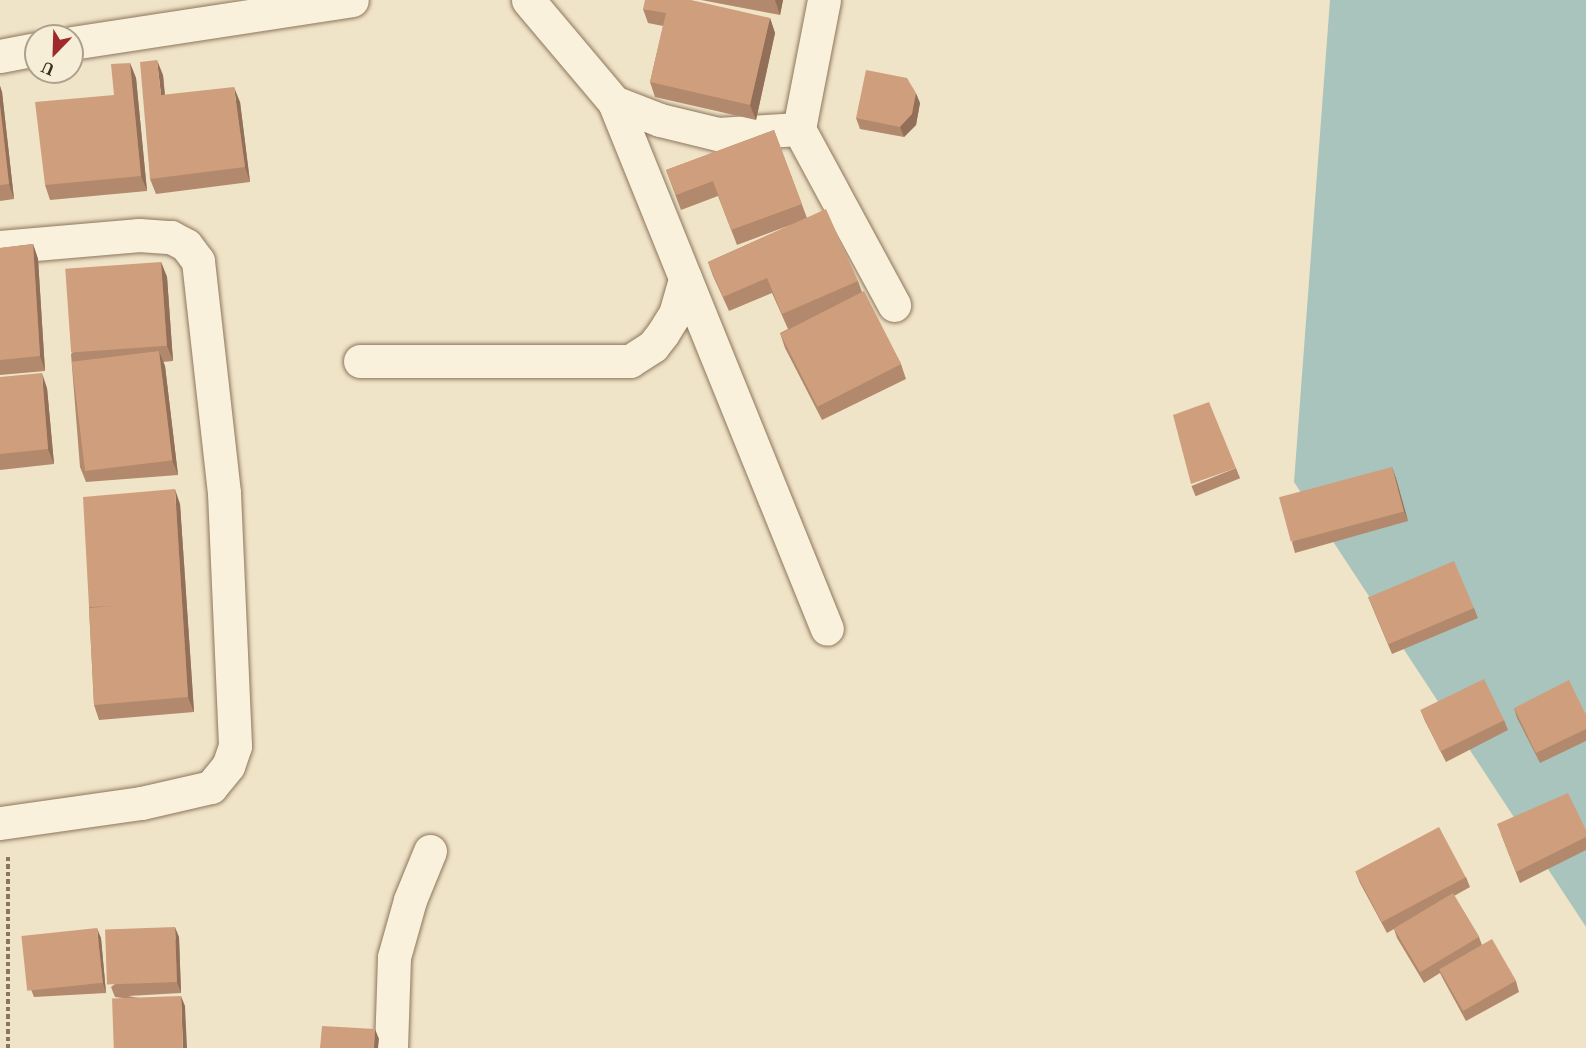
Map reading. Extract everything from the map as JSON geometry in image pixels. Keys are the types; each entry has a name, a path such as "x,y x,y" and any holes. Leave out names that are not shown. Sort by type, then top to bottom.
{"street":[{"path":"84,41 352,0"},
{"path":"528,0 614,102 827,629"},
{"path":"824,0 799,129 894,305"},
{"path":"0,56 24,51"},
{"path":"614,102 660,120 718,134 799,129"},
{"path":"0,248 139,235 171,237 186,245 198,261 224,493 235,746 228,766 211,787 141,803 4,823"},
{"path":"360,362 630,361 653,346 663,333 675,314 685,278"},
{"path":"391,1048 394,957 410,900 430,851"}],"path":[{"path":"4,823 8,1048"}],"water":[{"path":"1330,0 1586,0 1586,927 1294,482"}],"building":[{"path":"645,0 691,0 770,18 750,105 650,82 666,13 643,9"},
{"path":"157,60 161,95 234,87 245,167 150,179 140,62"},
{"path":"130,63 141,176 45,185 35,102 114,95 111,64"},
{"path":"866,70 907,78 916,93 912,114 900,127 856,118"},
{"path":"0,105 9,184 0,185"},
{"path":"774,130 802,204 731,230 713,181 676,195 666,170"},
{"path":"826,209 858,281 782,314 767,278 723,297 708,262"},
{"path":"33,244 40,356 0,360 0,248"},
{"path":"161,262 167,346 71,352 65,269"},
{"path":"864,291 901,364 817,407 780,334"},
{"path":"159,351 172,460 85,471 72,362"},
{"path":"42,373 48,449 0,454 0,377"},
{"path":"1209,402 1236,468 1191,484 1173,415"},
{"path":"1392,467 1404,511 1291,542 1279,497"},
{"path":"175,489 188,697 94,705 89,608 113,606 89,607 83,497"},
{"path":"1454,561 1474,608 1388,644 1368,597"},
{"path":"1484,679 1504,720 1440,751 1420,710"},
{"path":"1569,680 1586,715 1586,729 1536,753 1514,708"},
{"path":"1568,793 1586,830 1586,837 1516,872 1497,824"},
{"path":"1439,827 1466,877 1382,922 1355,872"},
{"path":"1453,893 1479,937 1420,972 1394,929"},
{"path":"175,927 177,982 107,984 105,929"},
{"path":"97,928 103,983 27,991 21,936"},
{"path":"1492,939 1516,981 1463,1011 1439,969"},
{"path":"181,996 183,1048 114,1048 112,998"},
{"path":"322,1026 375,1029 374,1048 320,1048"}]}
